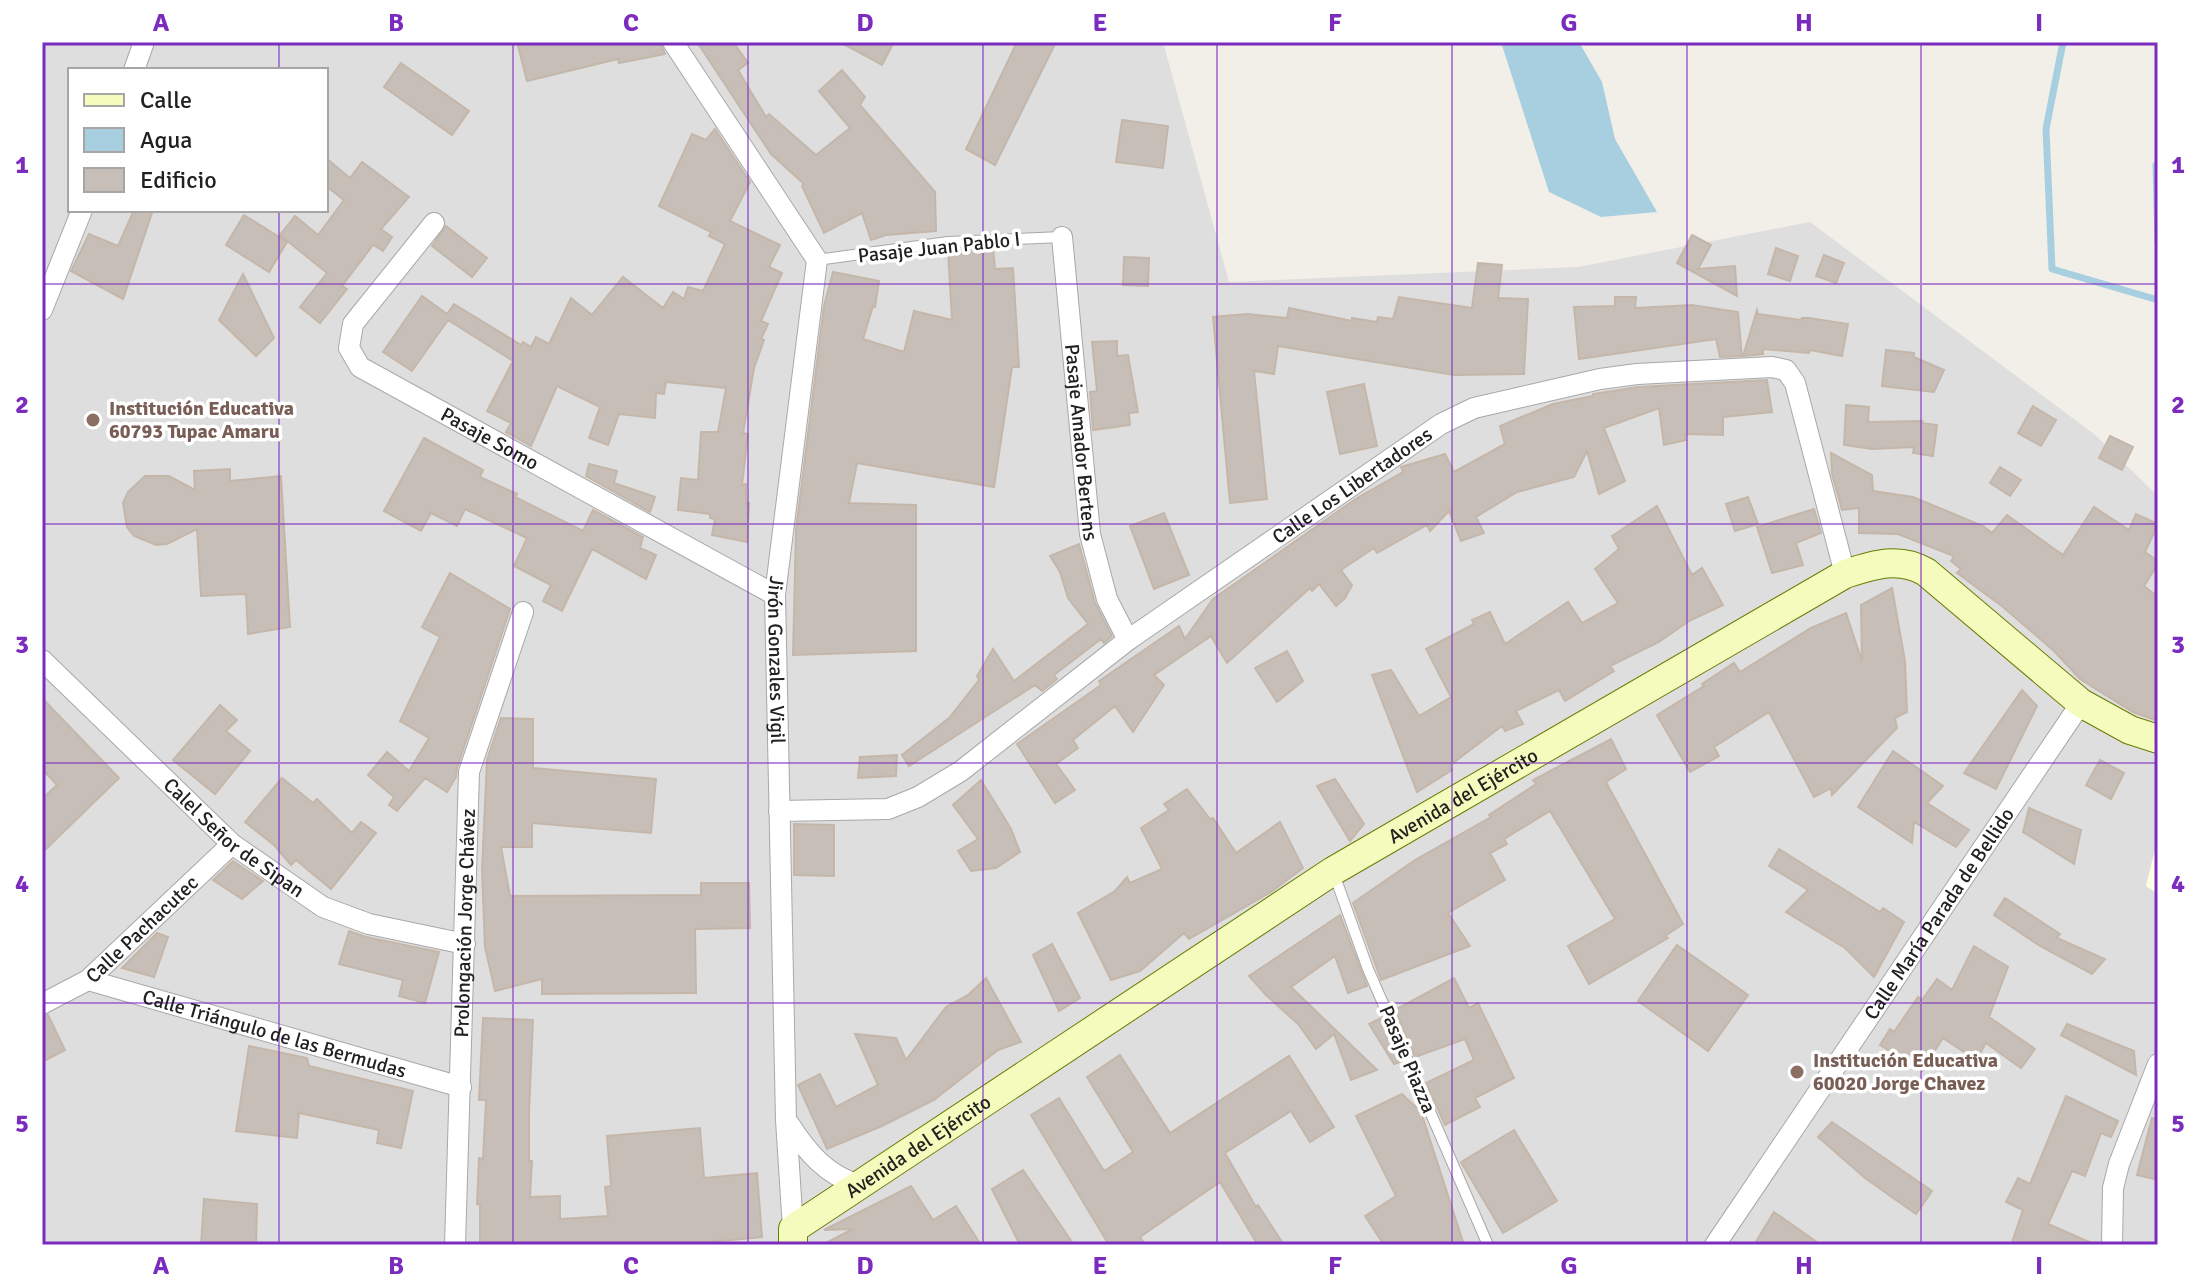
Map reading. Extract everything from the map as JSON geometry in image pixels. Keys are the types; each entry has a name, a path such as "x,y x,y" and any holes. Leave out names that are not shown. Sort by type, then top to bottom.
{"main road":[{"name":"Avenida del Ejército","path":"793,1237 859,1185 1333,871 1845,574 1901,562 1913,565 1926,572 2081,703 2130,730 2158,739"}],"street":[{"path":"135,68 144,42"},
{"path":"673,42 817,260"},
{"path":"42,310 81,212"},
{"name":"Pasaje Somo","path":"434,223 353,324 349,348 360,367 775,595"},
{"name":"Pasaje Amador Bertens","path":"1062,237 1090,534 1107,599 1128,640"},
{"name":"Jirón Gonzales Vigil","path":"793,1237 786,1120 775,595 817,260"},
{"name":"Calle Los Libertadores","path":"779,811 888,809 918,797 961,771 1128,640 1441,424 1474,408 1600,379 1637,374 1772,367 1786,370 1795,383 1845,574"},
{"name":"Prolongación Jorge Chávez","path":"455,1245 469,772 523,612"},
{"name":"Calel Señor de Sipan","path":"42,660 232,844 323,907 369,924 465,944"},
{"name":"Calle María Parada de Bellido","path":"1715,1245 2081,703"},
{"name":"Calle Pachacutec","path":"42,1004 88,980 232,844"},
{"name":"Calle Triángulo de las Bermudas","path":"88,980 461,1087"},
{"path":"2112,1245 2113,1188 2119,1164 2158,1064"},
{"path":"786,1120 803,1146 820,1164 842,1180 859,1185"}],"lane":[{"name":"Pasaje Juan Pablo I","path":"817,260 948,242 1062,237"},
{"name":"Pasaje Piazza","path":"1333,871 1368,969 1488,1245"}],"shaded area":[{"path":"42,42 1163,42 1229,282 1578,267 1810,222 2094,434 2158,496 2158,1245 42,1245"},
{"path":"2158,837 2158,894 2146,886"}],"water":[{"path":"1501,42 1579,42 1602,82 1615,139 1657,212 1601,217 1549,192"}],"building":[{"path":"517,42 660,42 665,54 619,63 618,59 527,81"},
{"path":"697,42 733,42 748,63 738,70 766,117 769,114 816,155 850,128 819,91 842,70 865,97 860,105 935,192 936,231 886,235 871,240 862,213 824,233 802,186 804,184 771,154"},
{"path":"840,42 894,42 882,65"},
{"path":"1017,42 1056,42 995,165 966,149"},
{"path":"401,63 469,111 452,135 384,87"},
{"path":"1122,120 1168,126 1163,168 1116,162"},
{"path":"715,129 750,182 730,221 780,245 769,267 782,273 761,321 768,324 754,368 743,433 748,434 742,485 746,484 746,503 749,503 747,542 712,535 715,519 710,518 710,514 678,510 681,478 698,480 701,432 718,432 726,388 666,382 664,394 656,393 655,418 619,414 608,445 589,438 600,407 557,386 531,446 506,432 511,423 487,411 513,361 448,320 412,371 383,352 422,296 447,314 454,304 521,345 523,342 531,347 536,337 549,344 571,298 592,315 623,277 663,308 673,292 684,299 688,287 703,291 725,244 709,236 711,232 659,206 692,134 706,140"},
{"path":"328,160 350,178 362,162 409,197 381,229 392,237 383,251 373,245 342,286 347,289 320,323 300,307 327,273 280,235 295,216 318,235 344,200 328,188"},
{"path":"133,212 152,212 123,299 71,271 89,234 118,246"},
{"path":"244,215 287,242 269,272 226,245"},
{"path":"446,226 487,258 472,277 432,246"},
{"path":"1692,235 1711,245 1698,269 1735,266 1737,296 1677,263"},
{"path":"993,248 995,269 1013,268 1019,367 1012,367 994,487 857,463 849,503 916,505 916,651 793,655 796,530 824,306 833,272 879,281 875,307 863,339 904,352 914,311 952,320 948,250"},
{"path":"1776,248 1798,256 1790,281 1768,274"},
{"path":"1824,255 1844,263 1836,283 1816,276"},
{"path":"1124,257 1149,258 1148,286 1123,285"},
{"path":"1478,263 1502,265 1498,298 1528,299 1524,374 1454,375 1278,346 1274,374 1254,371 1267,499 1230,503 1213,317 1247,314 1287,318 1289,308 1352,321 1352,318 1377,322 1378,317 1393,319 1399,297 1472,308"},
{"path":"243,274 274,338 256,356 219,320"},
{"path":"1615,297 1636,297 1635,308 1692,305 1738,312 1742,356 1720,357 1716,339 1579,359 1574,307 1615,306"},
{"path":"1757,310 1758,314 1848,324 1842,356 1810,350 1809,353 1763,349 1763,354 1743,356"},
{"path":"1117,341 1117,356 1128,355 1138,412 1129,413 1130,425 1093,430 1090,392 1097,391 1092,342"},
{"path":"1886,350 1914,353 1914,357 1944,370 1934,392 1882,386"},
{"path":"1767,380 1772,412 1723,417 1723,435 1685,434 1686,440 1664,445 1659,408 1604,428 1625,481 1599,494 1587,451 1574,477 1517,492 1476,517 1484,533 1461,541 1449,511 1430,531 1427,525 1377,553 1374,548 1341,570 1352,585 1336,606 1319,584 1312,591 1310,588 1227,663 1211,636 1154,675 1164,685 1133,732 1115,706 1073,740 1078,748 1056,764 1075,790 1055,803 1017,744 1101,685 1099,681 1179,626 1185,639 1213,599 1357,498 1403,472 1401,467 1445,454 1454,472 1505,444 1500,426 1553,404 1593,394 1638,387"},
{"path":"1364,384 1377,446 1340,454 1327,392"},
{"path":"1846,405 1869,407 1868,422 1922,421 1937,425 1933,456 1913,453 1914,447 1872,449 1844,445"},
{"path":"2033,406 2056,420 2041,446 2018,433"},
{"path":"2110,436 2133,447 2122,470 2099,458"},
{"path":"424,438 483,470 480,477 583,531 593,510 643,537 640,548 656,555 646,579 592,549 562,611 543,601 551,585 514,566 527,538 465,509 457,526 431,513 421,531 384,511"},
{"path":"1831,453 1872,475 1873,491 1913,497 1983,526 1992,533 2007,515 2063,555 2094,507 2129,530 2136,514 2158,524 2145,552 2158,564 2144,586 2158,597 2158,721 2133,712 2080,679 2054,651 2003,607 1957,573 1961,569 1951,561 1954,556 1898,534 1859,533 1859,508 1842,510 1832,474"},
{"path":"589,464 617,471 614,483 655,497 650,512 586,476"},
{"path":"2000,467 2021,480 2010,496 1990,483"},
{"path":"230,469 230,481 281,476 290,627 248,634 246,594 201,596 197,529 167,544 156,545 134,536 127,527 123,503 128,492 145,476 169,476 195,490 194,471"},
{"path":"1748,497 1758,524 1735,531 1726,504"},
{"path":"1657,506 1692,575 1702,568 1723,605 1610,666 1614,671 1565,701 1559,690 1516,711 1523,724 1505,731 1502,726 1449,766 1452,770 1417,792 1372,675 1391,670 1419,716 1451,697 1426,649 1474,624 1472,620 1490,612 1505,644 1568,602 1582,623 1618,603 1595,569 1619,549 1612,536"},
{"path":"1814,509 1821,533 1796,543 1803,565 1772,573 1757,527"},
{"path":"1164,513 1189,575 1154,589 1130,526"},
{"path":"1079,544 1095,603 1112,636 1104,643 1101,639 1054,675 1057,679 1042,691 1035,685 909,766 902,755 949,718 979,680 977,676 993,649 1014,681 1088,624 1068,598 1060,572 1050,556"},
{"path":"450,573 510,609 456,777 447,792 425,778 397,811 389,805 394,797 368,775 387,752 409,771 429,738 400,721 440,637 422,627"},
{"path":"1892,588 1905,661 1907,712 1895,718 1897,728 1832,795 1831,788 1814,797 1769,712 1714,747 1719,756 1690,772 1657,715 1734,663 1740,672 1811,628 1846,613 1862,661 1861,605"},
{"path":"1287,651 1303,681 1277,702 1255,668"},
{"path":"2022,690 2037,706 1996,789 1964,773"},
{"path":"42,698 119,778 42,853 42,799 57,785 42,769"},
{"path":"220,705 237,720 226,731 250,751 215,794 173,760"},
{"path":"501,718 533,719 533,768 656,779 651,833 532,823 532,847 501,847 510,896 701,895 701,883 749,883 750,928 695,929 696,993 542,994 542,979 495,991 485,947 482,870 487,760"},
{"path":"1611,739 1626,769 1606,782 1683,924 1665,936 1668,938 1589,984 1568,946 1615,919 1550,811 1504,839 1507,844 1490,853 1505,880 1448,913 1470,946 1381,980 1353,903 1415,860 1491,817 1489,815 1536,784 1533,780"},
{"path":"1893,751 1943,786 1927,803 1969,830 1956,847 1914,822 1912,843 1858,807"},
{"path":"897,755 896,776 858,778 860,757"},
{"path":"2100,760 2124,773 2111,799 2086,785"},
{"path":"282,778 313,803 317,799 352,833 361,822 376,833 331,889 296,860 291,865 274,845 245,822"},
{"path":"1335,779 1364,824 1350,841 1317,786"},
{"path":"981,780 1011,829 1020,852 996,868 971,871 958,851 978,839 953,805"},
{"path":"1187,789 1210,819 1213,818 1236,853 1280,822 1303,868 1271,892 1189,939 1184,933 1140,971 1111,980 1078,913 1115,891 1127,877 1130,883 1162,869 1141,828 1169,810 1164,804"},
{"path":"2029,808 2081,830 2074,864 2023,832"},
{"path":"794,824 834,825 834,876 794,875"},
{"path":"1779,849 1880,912 1883,908 1904,922 1874,977 1845,948 1786,912 1808,890 1769,866"},
{"path":"233,861 263,881 242,899 213,880"},
{"path":"2005,898 2060,934 2057,938 2105,959 2092,974 2040,946 1994,915"},
{"path":"1340,915 1367,986 1348,993 1335,956 1291,987 1377,1070 1351,1080 1334,1034 1316,1049 1298,1024 1249,976"},
{"path":"349,931 439,952 425,1003 399,996 403,980 339,964"},
{"path":"157,933 168,937 154,977 122,968"},
{"path":"1052,944 1080,998 1059,1011 1033,955"},
{"path":"1677,945 1748,995 1708,1051 1638,1001"},
{"path":"1974,946 2008,967 1989,1017 2035,1049 2021,1068 1986,1043 1976,1060 1943,1038 1922,1071 1880,1045 1890,1029 1894,1032 1918,997 1922,1000 1937,979 1952,990"},
{"path":"986,978 1021,1042 998,1050 934,1100 827,1149 798,1085 820,1074 836,1107 878,1085 855,1034 896,1038 906,1060 946,1007 968,995"},
{"path":"1454,978 1469,1008 1478,1003 1514,1078 1475,1098 1480,1107 1445,1125 1426,1083 1474,1060 1465,1039 1415,1057 1395,1010"},
{"path":"48,1015 65,1050 42,1062 42,1017"},
{"path":"483,1018 533,1020 529,1112 529,1161 532,1161 530,1197 560,1196 560,1219 608,1216 605,1187 611,1186 607,1136 700,1128 704,1178 757,1173 762,1237 676,1245 480,1245 480,1205 477,1204 486,1100 479,1100"},
{"path":"1381,1018 1400,1062 1394,1064 1369,1024"},
{"path":"2067,1024 2134,1051 2136,1075 2061,1035"},
{"path":"249,1046 307,1058 309,1066 413,1091 401,1148 377,1143 379,1130 299,1113 297,1138 236,1131"},
{"path":"1120,1055 1170,1133 1289,1056 1334,1127 1310,1142 1291,1111 1225,1153 1256,1207 1258,1205 1284,1245 1258,1245 1220,1182 1140,1237 1145,1245 1109,1245 1031,1115 1059,1098 1104,1171 1133,1152 1087,1077"},
{"path":"1402,1094 1421,1112 1464,1245 1384,1245 1365,1216 1396,1196 1356,1116"},
{"path":"2066,1096 2118,1121 2111,1137 2101,1133 2085,1176 2072,1171 2048,1224 2096,1245 2011,1245 2023,1210 2006,1202 2018,1178 2030,1184"},
{"path":"2152,1118 2158,1119 2158,1180 2137,1175"},
{"path":"1832,1122 1932,1191 1916,1214 1865,1178 1818,1137"},
{"path":"1514,1130 1557,1201 1503,1233 1461,1162"},
{"path":"1023,1170 1074,1245 1020,1245 992,1189"},
{"path":"911,1186 933,1220 956,1206 981,1245 822,1245 853,1229 824,1230"},
{"path":"204,1199 257,1204 256,1245 201,1245"},
{"path":"1774,1212 1821,1245 1754,1245"}],"waterway":[{"path":"2063,42 2046,129 2052,269 2158,300"},
{"path":"2158,163 2158,242"}],"place":[{"name":"Institución Educativa 60793 Tupac Amaru","path":"93,420"},
{"name":"Institución Educativa 60020 Jorge Chavez","path":"1797,1072"}]}
